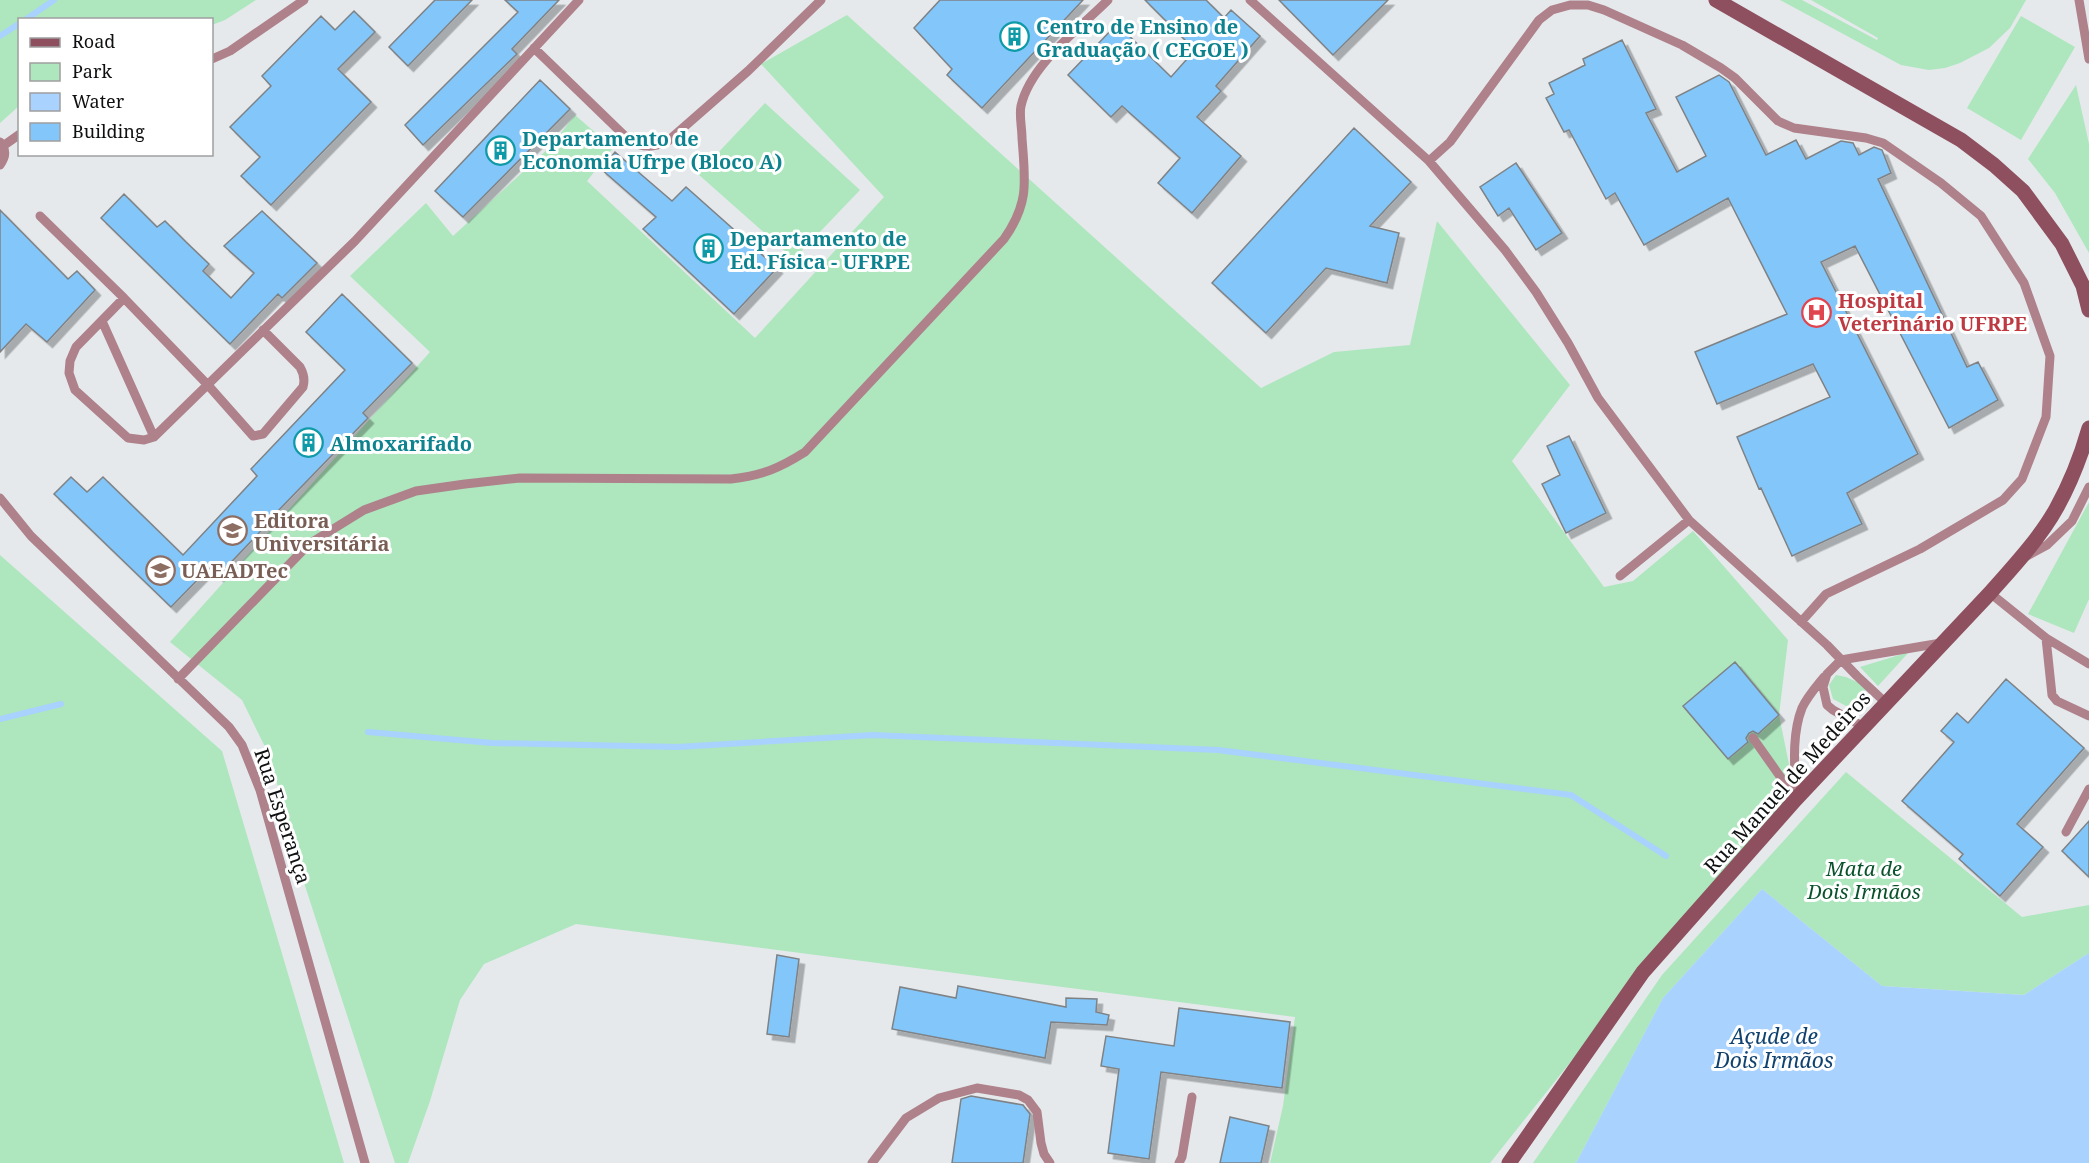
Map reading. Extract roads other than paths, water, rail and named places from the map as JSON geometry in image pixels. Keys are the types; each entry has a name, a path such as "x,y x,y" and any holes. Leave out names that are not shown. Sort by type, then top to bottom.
{"main road":[{"path":"1716,0 1951,134 1994,165 2023,191 2062,244 2083,286 2089,310"},
{"name":"Rua Manuel de Medeiros","path":"1509,1163 1643,972 1796,799 2018,561 2055,511 2075,471 2089,428"}],"lane":[{"path":"213,59 230,51 304,0"},
{"path":"124,298 76,347 70,361 69,373 75,390 128,438 144,440 154,437 355,241 579,0"},
{"path":"534,48 629,140 637,145 658,146 668,141 748,71 821,0"},
{"path":"178,679 309,544 364,510 416,491 520,478 731,479 759,476 783,466 805,452 1004,239 1016,222 1026,182 1020,108 1027,87 1040,66 1108,0"},
{"path":"1250,0 1429,161 1498,241 1536,292 1568,343 1598,398 1689,520 1886,703"},
{"path":"2079,0 2089,59"},
{"path":"1429,161 1450,142 1539,20 1552,10 1561,7 1588,5 1682,45 1721,68 1735,78 1778,120 1794,128 1866,138 1883,143 1941,183 1981,216 2024,283 2049,356 2046,417 2022,479 2003,500 1920,549 1826,594 1801,622"},
{"path":"0,165 4,156 2,144 18,135"},
{"path":"40,216 124,298 207,384 253,436 263,434 303,387 304,382 300,368 263,330"},
{"path":"102,321 154,437"},
{"path":"2018,561 2047,545 2072,521 2089,487"},
{"name":"Rua Esperança","path":"0,498 30,536 229,727 242,745 260,790 365,1163"},
{"path":"1620,576 1689,520"},
{"path":"1990,593 2046,638 2089,664"},
{"path":"2046,638 2052,695 2057,701 2089,716"},
{"path":"1796,799 1797,730 1802,709 1827,674 1841,660 1943,643"},
{"path":"1827,674 1823,687 1827,705 1864,727"},
{"path":"1753,738 1796,799"},
{"path":"2066,832 2089,789"},
{"path":"872,1163 906,1118 939,1098 977,1088 1019,1095 1028,1100 1037,1112 1041,1143 1050,1163"},
{"path":"1179,1163 1192,1097"}],"water":[{"name":"Açude de Dois Irmãos","path":"1762,889 1882,986 2024,995 2089,953 2089,1163 1576,1163 1663,998"}],"waterway":[{"path":"28,18 54,0"},
{"path":"0,36 18,24"},
{"path":"0,719 61,704"},
{"path":"368,732 492,743 678,747 873,735 1218,750 1571,795 1666,856"}],"place":[{"name":"Centro de Ensino de Graduação ( CEGOE )","path":"1015,37"},
{"name":"Departamento de Economia Ufrpe (Bloco A)","path":"501,150"},
{"name":"Departamento de Ed. Física - UFRPE","path":"709,249"},
{"name":"Hospital Veterinário UFRPE","path":"1817,312"},
{"name":"Almoxarifado","path":"309,443"},
{"name":"Editora Universitária","path":"233,531"},
{"name":"UAEADTec","path":"160,570"}],"park label":[{"name":"Mata de Dois Irmãos","path":"1864,880"}]}
